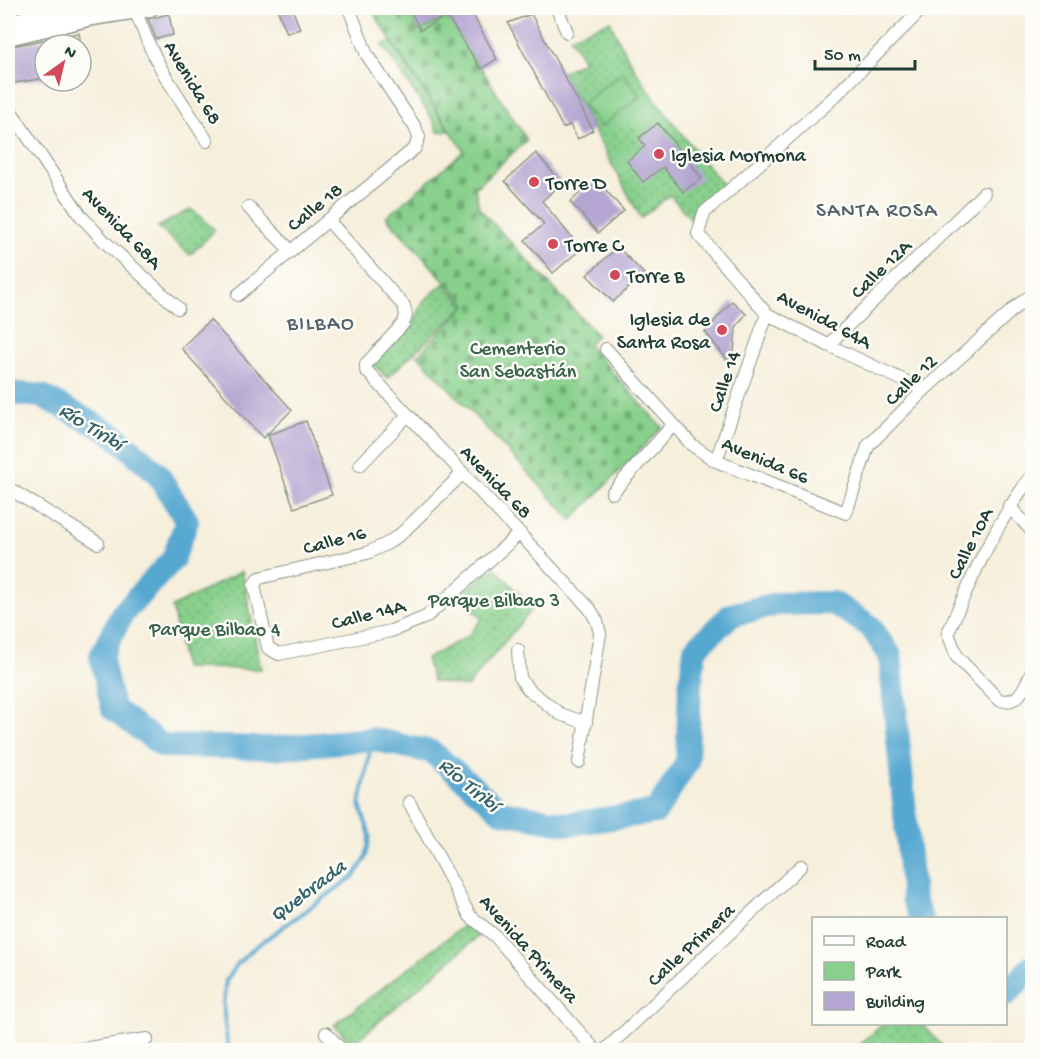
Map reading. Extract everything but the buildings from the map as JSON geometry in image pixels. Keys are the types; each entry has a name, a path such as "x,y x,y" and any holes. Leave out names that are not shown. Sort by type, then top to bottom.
{"main road":[{"path":"8,23 73,8"},
{"path":"8,37 92,17 142,9"}],"street":[{"name":"Calle 18","path":"238,295 415,148 419,137 415,127 367,55 349,8"},
{"path":"557,8 567,32"},
{"name":"Avenida 64A","path":"923,8 831,100 704,213 698,234 767,314 924,390"},
{"name":"Avenida 68","path":"142,9 150,47 164,74 207,141"},
{"name":"Avenida 68A","path":"8,107 81,216 105,242 177,308"},
{"name":"Calle 12A","path":"828,345 984,193"},
{"path":"248,207 291,251"},
{"name":"Avenida 68","path":"328,220 404,306 406,316 403,324 366,364 366,370 590,609 597,621 600,634 586,723"},
{"name":"Calle 12","path":"846,513 868,446 924,390 1032,295"},
{"name":"Calle 14","path":"716,461 767,314"},
{"name":"Avenida 66","path":"606,349 692,445 716,461 846,513"},
{"path":"360,465 408,415"},
{"path":"612,493 673,425"},
{"name":"Calle 16","path":"268,648 254,585 259,578 367,553 388,543 402,533 463,473"},
{"name":"Calle 10A","path":"1032,475 1009,506 975,568 948,633 957,657 999,700 1008,703 1017,699 1032,672"},
{"path":"8,488 98,543"},
{"path":"1009,506 1032,531"},
{"name":"Calle 14A","path":"268,648 279,654 391,631 413,623 426,617 440,606 520,533"},
{"path":"518,650 523,684 560,714 586,723 579,762"},
{"name":"Avenida Primera","path":"409,802 470,916 495,936 595,1050"},
{"name":"Calle Primera","path":"605,1050 801,866"},
{"path":"326,1033 342,1050"},
{"path":"75,1050 147,1039"}],"green space":[{"name":"Cementerio San Sebastián","path":"370,8 407,8 419,31 448,17 527,140 475,188 479,208 597,335 588,345 662,427 572,520 418,355 467,305 386,217 464,151"},
{"path":"610,21 632,65 646,86 723,185 691,219 670,195 641,218 562,72 584,61 570,37"},
{"path":"391,42 450,131 438,132 433,120 382,45"},
{"path":"622,73 640,96 601,127 582,104"},
{"path":"191,209 215,230 190,255 158,227"},
{"path":"444,283 465,306 387,378 372,363 413,326 423,302"},
{"name":"Parque Bilbao 3","path":"495,568 533,608 467,687 433,681 426,659 468,636 482,619 459,595"},
{"name":"Parque Bilbao 4","path":"242,571 261,669 184,668 172,607"},
{"path":"469,925 481,934 353,1044 334,1025 462,927"},
{"path":"882,1025 923,1025 946,1050 854,1050"}],"waterway":[{"name":"Río Tiribí","path":"8,393 42,396 113,434 157,473 187,521 173,559 122,614 101,656 113,709 163,746 274,748 372,739 432,752 502,812 569,824 656,812 687,762 690,687 695,649 731,615 777,604 833,603 870,626 890,655 913,898 921,917"},
{"name":"Quebrada","path":"228,1050 223,1006 226,980 239,962 255,947 354,876 366,858 370,836 360,805 372,739"},
{"name":"Río Tiribí","path":"1007,994 1032,966"}],"place":[{"name":"Iglesia Mormona","path":"659,154"},
{"name":"Torre D","path":"534,182"},
{"name":"Torre C","path":"553,244"},
{"name":"Torre B","path":"615,275"},
{"name":"Iglesia de Santa Rosa","path":"722,330"}],"district":[{"name":"SANTA ROSA","path":"877,209"},
{"name":"BILBAO","path":"321,322"}]}
